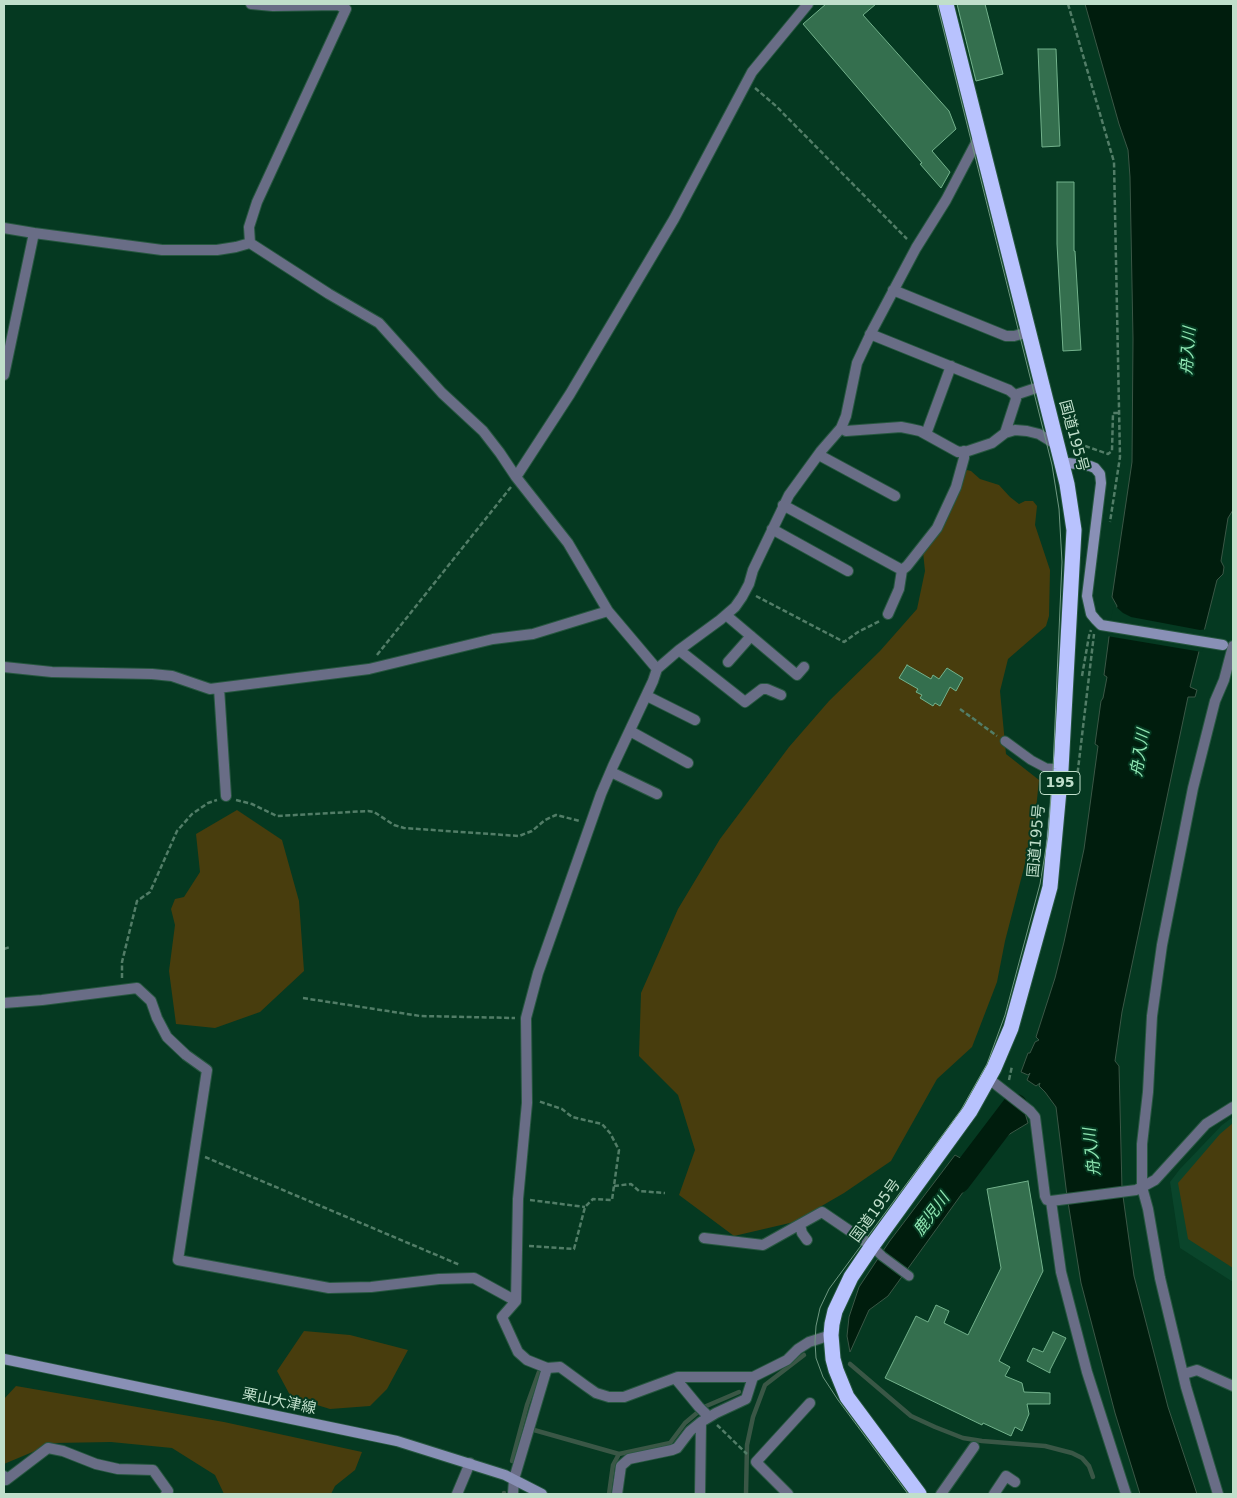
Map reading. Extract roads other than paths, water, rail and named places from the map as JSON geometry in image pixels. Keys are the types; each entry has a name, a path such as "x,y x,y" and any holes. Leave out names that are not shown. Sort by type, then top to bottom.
{"highway":[{"name":"国道195号","path":"920,1494 847,1397 836,1370 831,1335 835,1311 851,1277 877,1251 970,1111 989,1079 1011,1028 1050,887 1061,770 1074,530 1070,494 1061,462 1060,442 1042,386 946,4"}],"main road":[{"path":"1061,462 1090,466 1095,468 1100,474 1101,483 1087,596 1091,614 1101,625 1228,645"},
{"name":"栗山大津線","path":"4,1359 397,1441 470,1463 514,1479 542,1494"}],"street":[{"path":"250,243 248,227 257,202 346,9 338,5 273,6 251,4"},
{"path":"516,477 570,394 674,219 746,81 808,4"},
{"path":"831,1335 809,1342 798,1349 788,1360 753,1377 678,1376 624,1397 609,1397 596,1393 560,1367 547,1368 527,1360 518,1352 502,1317 516,1301 518,1199 527,1097 526,1018 541,965 591,824 611,772 647,696 657,670 679,650 726,615 735,607 746,591 753,570 783,505 819,454 841,428 846,416 857,363 870,334 916,248 946,200 979,137"},
{"path":"4,228 162,250 217,250 250,243 329,294 379,323 442,393 483,431 500,452 516,477 568,543 608,611 657,670"},
{"path":"4,375 34,233"},
{"path":"893,290 1006,336 1028,332"},
{"path":"870,334 1009,390 1015,395 1016,399 1005,433"},
{"path":"926,434 951,366"},
{"path":"1015,395 1042,386"},
{"path":"841,428 846,431 901,427 920,431 958,452 992,443 1005,433 1015,430 1039,434 1060,442"},
{"path":"888,614 899,589 902,570 937,528 956,487 964,458 964,451"},
{"path":"819,454 895,496"},
{"path":"783,505 902,570"},
{"path":"772,529 848,571"},
{"path":"4,667 52,672 172,676 210,690 371,669 493,638 533,634 608,611"},
{"path":"726,615 797,675 804,667"},
{"path":"728,662 751,636"},
{"path":"1218,1494 1186,1387 1160,1278 1148,1208 1139,1189 1148,1092 1152,1016 1162,945 1193,788 1215,701 1224,680 1228,645 1233,639"},
{"path":"679,650 744,702 762,690 767,689 781,695"},
{"path":"219,688 226,796"},
{"path":"647,696 695,720"},
{"path":"630,731 688,763"},
{"path":"611,772 657,794"},
{"path":"4,1003 137,988 151,1001 167,1037 206,1070 178,1260 330,1288 371,1287 474,1278 516,1301"},
{"path":"989,1079 1035,1117 1045,1196 1047,1200 1054,1201 1139,1189 1155,1180 1206,1124 1233,1107"},
{"path":"1054,1201 1061,1272 1087,1372 1126,1494"},
{"path":"704,1238 763,1245 822,1212 877,1251"},
{"path":"800,1225 802,1233 807,1240"},
{"path":"513,1494 514,1479 547,1368"},
{"path":"1184,1374 1197,1370 1233,1386"},
{"path":"617,1494 621,1466 629,1459 677,1448 690,1431 716,1412 746,1399 753,1377"},
{"path":"675,1378 699,1407 705,1420 700,1494"},
{"path":"784,1493 756,1462 810,1403"},
{"path":"941,1494 974,1447"},
{"path":"4,1476 6,1480 48,1448 63,1451 103,1466 118,1469 153,1470 168,1491 166,1494"},
{"path":"457,1494 470,1463"},
{"path":"994,1494 1006,1476 1015,1482"}],"lane":[{"path":"1005,741 1031,760 1046,768 1061,770"},
{"path":"877,1251 909,1276"}],"water":[{"name":"舟入川","path":"1085,4 1233,4 1233,510 1228,518 1221,561 1224,567 1223,574 1217,580 1190,687 1197,690 1195,697 1188,697 1122,1012 1115,1061 1119,1066 1122,1189 1134,1276 1168,1407 1197,1494 1140,1494 1115,1413 1081,1283 1067,1196 1056,1107 1039,1086 1040,1083 1036,1086 1027,1080 1030,1073 1028,1075 1021,1072 1028,1053 1030,1053 1035,1042 1039,1040 1036,1037 1055,978 1084,849 1098,746 1095,744 1101,701 1107,677 1104,675 1109,637 1117,606 1112,597 1132,462 1133,339 1128,150"},
{"path":"1010,1102 1025,1113 1028,1123 1008,1135 992,1152 888,1296 869,1310 850,1352 847,1336 849,1317 859,1287 889,1242 955,1155 971,1164 1005,1121 995,1113"}],"waterway":[{"name":"鹿児川","path":"958,1181 1015,1106"},
{"path":"746,1494 747,1445 753,1417 765,1385 804,1355"},
{"path":"850,1364 911,1416 963,1438 1045,1446 1072,1453 1082,1458 1089,1466 1093,1477"},
{"path":"512,1461 527,1405 539,1372"},
{"path":"609,1494 613,1465 619,1454 670,1443 685,1423 704,1407 739,1392"},
{"path":"534,1430 619,1454"}],"tram line":[{"path":"908,1494 823,1377 816,1358 816,1326 820,1308 829,1289 961,1110 987,1064 1005,1015 1040,884 1048,836 1053,769 1062,562 1059,509 1052,465 937,4"}]}
